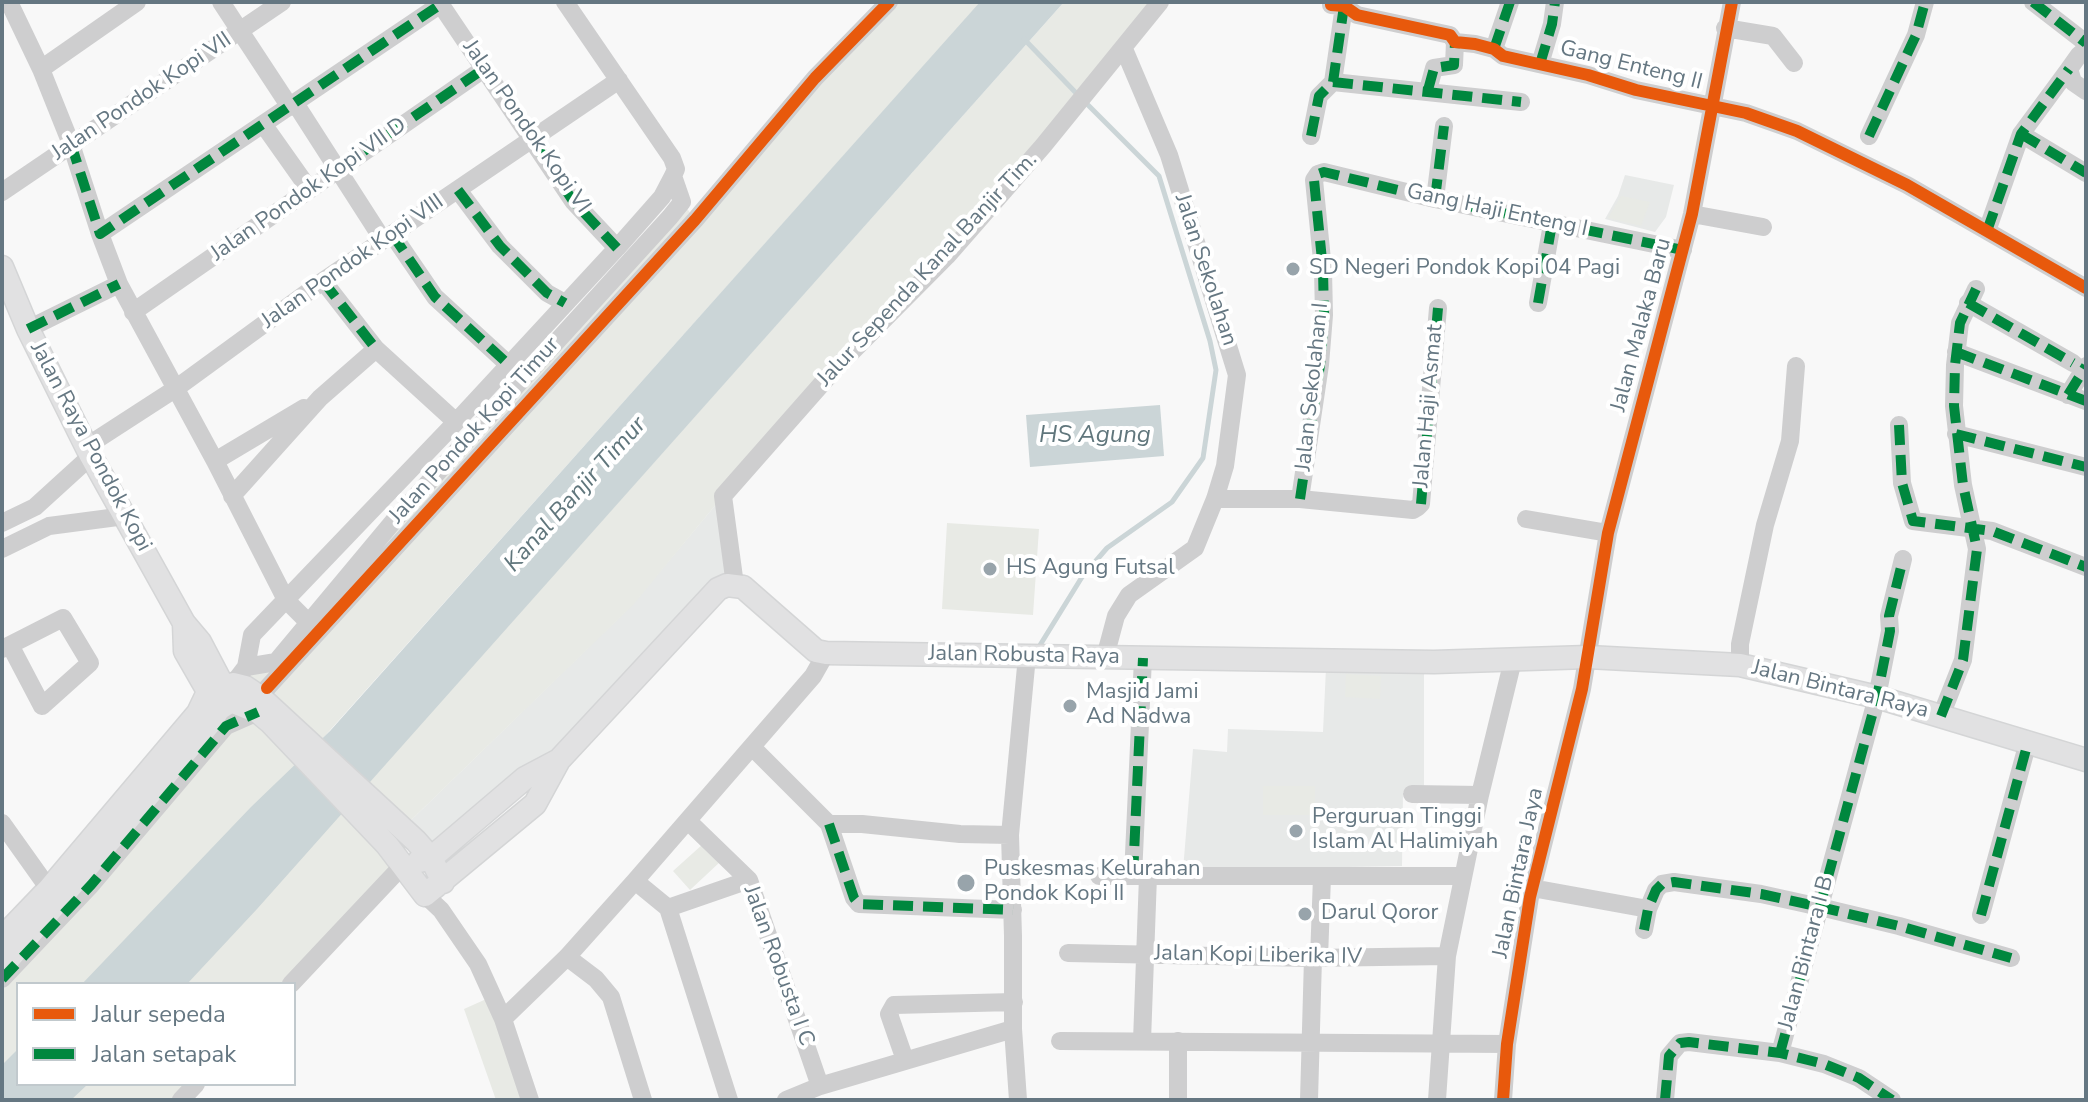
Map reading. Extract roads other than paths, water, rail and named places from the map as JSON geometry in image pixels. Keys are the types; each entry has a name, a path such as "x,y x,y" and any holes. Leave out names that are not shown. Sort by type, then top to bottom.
{"main road":[{"name":"Jalan Raya Pondok Kopi","path":"2,267 28,329 89,451 184,623 185,651 227,690"},
{"path":"436,896 535,804 559,760 718,589 735,585 743,587 816,651 826,653"},
{"name":"Jalan Robusta Raya","path":"826,653 1434,662 1588,657"},
{"name":"Jalan Bintara Raya","path":"1588,657 1740,665 1877,697 2086,760"},
{"path":"2,938 49,889 198,713 227,690 245,687 403,865 436,896"},
{"path":"2,967 200,735 227,690"},
{"path":"269,715 403,828 431,858 436,896"},
{"path":"403,865 431,858 525,778 559,760"}],"street":[{"path":"9,2 10,25 41,69 71,144 119,284 286,600 310,624"},
{"path":"41,69 137,2"},
{"path":"221,2 292,105 435,297 508,364"},
{"name":"Jalan Pondok Kopi VII","path":"2,192 282,2"},
{"name":"Jalan Pondok Kopi Timur","path":"227,690 252,635 617,248 662,197 673,176 676,169 672,158 565,2"},
{"path":"267,688 695,220 815,78 889,2"},
{"path":"1494,49 1510,2"},
{"path":"1540,64 1555,2"},
{"name":"Jalan Malaka Baru","path":"1588,657 1608,533 1692,214 1732,2"},
{"path":"1869,136 1916,35 1925,2"},
{"path":"2033,2 2086,43"},
{"path":"100,234 440,3"},
{"name":"Jalan Pondok Kopi VI","path":"440,3 573,201 617,248"},
{"path":"1311,136 1319,96 1333,82 1338,4"},
{"name":"Gang Enteng II","path":"1338,4 1357,15 1450,35 1455,42 1494,49 1503,56 1746,113 1797,131 1907,185 2083,281"},
{"name":"Jalur Sependa Kanal Banjir Tim.","path":"735,585 723,496 834,370 947,256 1043,146 1124,49 1151,5"},
{"path":"1725,28 1773,36 1794,63"},
{"path":"1428,90 1434,68 1454,65 1455,42"},
{"name":"Jalan Sekolahan","path":"1105,657 1116,616 1129,595 1195,548 1225,466 1237,375 1169,155 1124,49"},
{"path":"1987,231 2021,134 2086,49"},
{"name":"Jalan Pondok Kopi VII D","path":"133,312 485,68"},
{"path":"2069,69 2073,82 2086,91"},
{"name":"Jalan Pondok Kopi VIII","path":"2,523 36,504 89,451 323,281 619,80"},
{"path":"1333,82 1521,102"},
{"path":"263,124 309,189"},
{"path":"1435,199 1444,126"},
{"path":"2021,134 2086,173"},
{"name":"Gang Haji Enteng I","path":"1314,180 1324,172 1435,199 1683,250"},
{"name":"Jalan Pondok Kopi Timur","path":"227,690 276,662 397,517 670,217 682,202 673,176"},
{"name":"Jalan Sekolahan I","path":"1300,499 1320,365 1324,315 1314,180"},
{"path":"458,190 500,246 547,293 565,303"},
{"path":"1692,214 1763,227"},
{"path":"1538,303 1552,224"},
{"path":"323,281 376,349 456,422"},
{"path":"28,329 119,284"},
{"path":"1941,716 1963,660 1977,549 1956,434 1956,352 1960,323 1972,296 2080,364 2077,398 1956,352"},
{"name":"Jalan Haji Asmat","path":"1300,499 1413,510 1421,504 1438,308"},
{"path":"232,496 280,432 376,349"},
{"path":"1740,665 1740,644 1765,525 1790,441 1796,366"},
{"path":"1899,425 1902,483 1913,521 1992,531 2086,567"},
{"path":"215,461 280,432"},
{"path":"1956,434 2086,467"},
{"path":"1215,499 1300,499"},
{"path":"36,504 48,528"},
{"path":"2,549 48,528 125,516"},
{"path":"1526,519 1608,533"},
{"name":"Jalan Bintara I B","path":"1665,1100 1669,1056 1680,1043 1780,1053 1877,697 1890,631 1889,616 1903,559"},
{"path":"63,618 90,663 42,706 6,647 63,618"},
{"path":"503,1019 567,957 688,821 813,676 826,653"},
{"path":"1018,1100 1013,1029 1010,835 1034,656"},
{"name":"Jalan Bintara Jaya","path":"1503,1100 1507,1044 1532,888 1588,657"},
{"path":"1142,1041 1145,954 1140,876 1143,658"},
{"path":"1437,1100 1447,956 1480,795 1513,660"},
{"path":"2,979 91,885 226,726 269,715"},
{"path":"1981,915 2028,742"},
{"path":"752,747 829,824 854,898 862,904 1013,910"},
{"path":"1412,794 1480,795"},
{"name":"Jalan Robusta I C","path":"688,821 749,880 820,1086"},
{"path":"2,823 49,889"},
{"path":"829,824 1010,835"},
{"path":"293,982 403,865"},
{"path":"1099,876 1462,876"},
{"path":"1309,1100 1322,877"},
{"path":"668,908 749,880"},
{"path":"635,881 668,908 729,1100"},
{"path":"1644,930 1656,890 1662,884 1674,882 1761,894 1820,907 2011,958"},
{"path":"1532,888 1648,909"},
{"path":"436,896 478,964 503,1019 530,1100"},
{"name":"Jalan Kopi Liberika IV","path":"1068,953 1316,958 1447,956"},
{"path":"567,957 596,979 611,997 643,1100"},
{"path":"905,1060 889,1014 894,1005 1014,1002"},
{"path":"786,1100 820,1086 1013,1029"},
{"path":"1060,1041 1507,1044"},
{"path":"1178,1041 1178,1100"},
{"path":"1780,1053 1840,1070 1859,1078 1892,1100"}],"water":[{"name":"Kanal Banjir Timur","path":"980,2 1064,2 189,982 84,982 251,807 330,731"},
{"name":"HS Agung","path":"1160,405 1164,456 1030,467 1026,415"},
{"path":"16,1051 16,1086 86,1086 71,1100 2,1100 2,1065"}],"waterway":[{"path":"1024,39 1078,95"},
{"path":"1037,650 1082,577 1107,548 1172,502 1203,458 1216,370 1210,341 1159,176 1085,102"}],"place":[{"name":"SD Negeri Pondok Kopi 04 Pagi","path":"1293,269"},
{"name":"HS Agung Futsal","path":"990,569"},
{"name":"Masjid Jami Ad Nadwa","path":"1070,706"},
{"name":"Perguruan Tinggi Islam Al Halimiyah","path":"1296,831"},
{"name":"Puskesmas Kelurahan Pondok Kopi II","path":"966,883"},
{"name":"Darul Qoror","path":"1305,914"}]}
